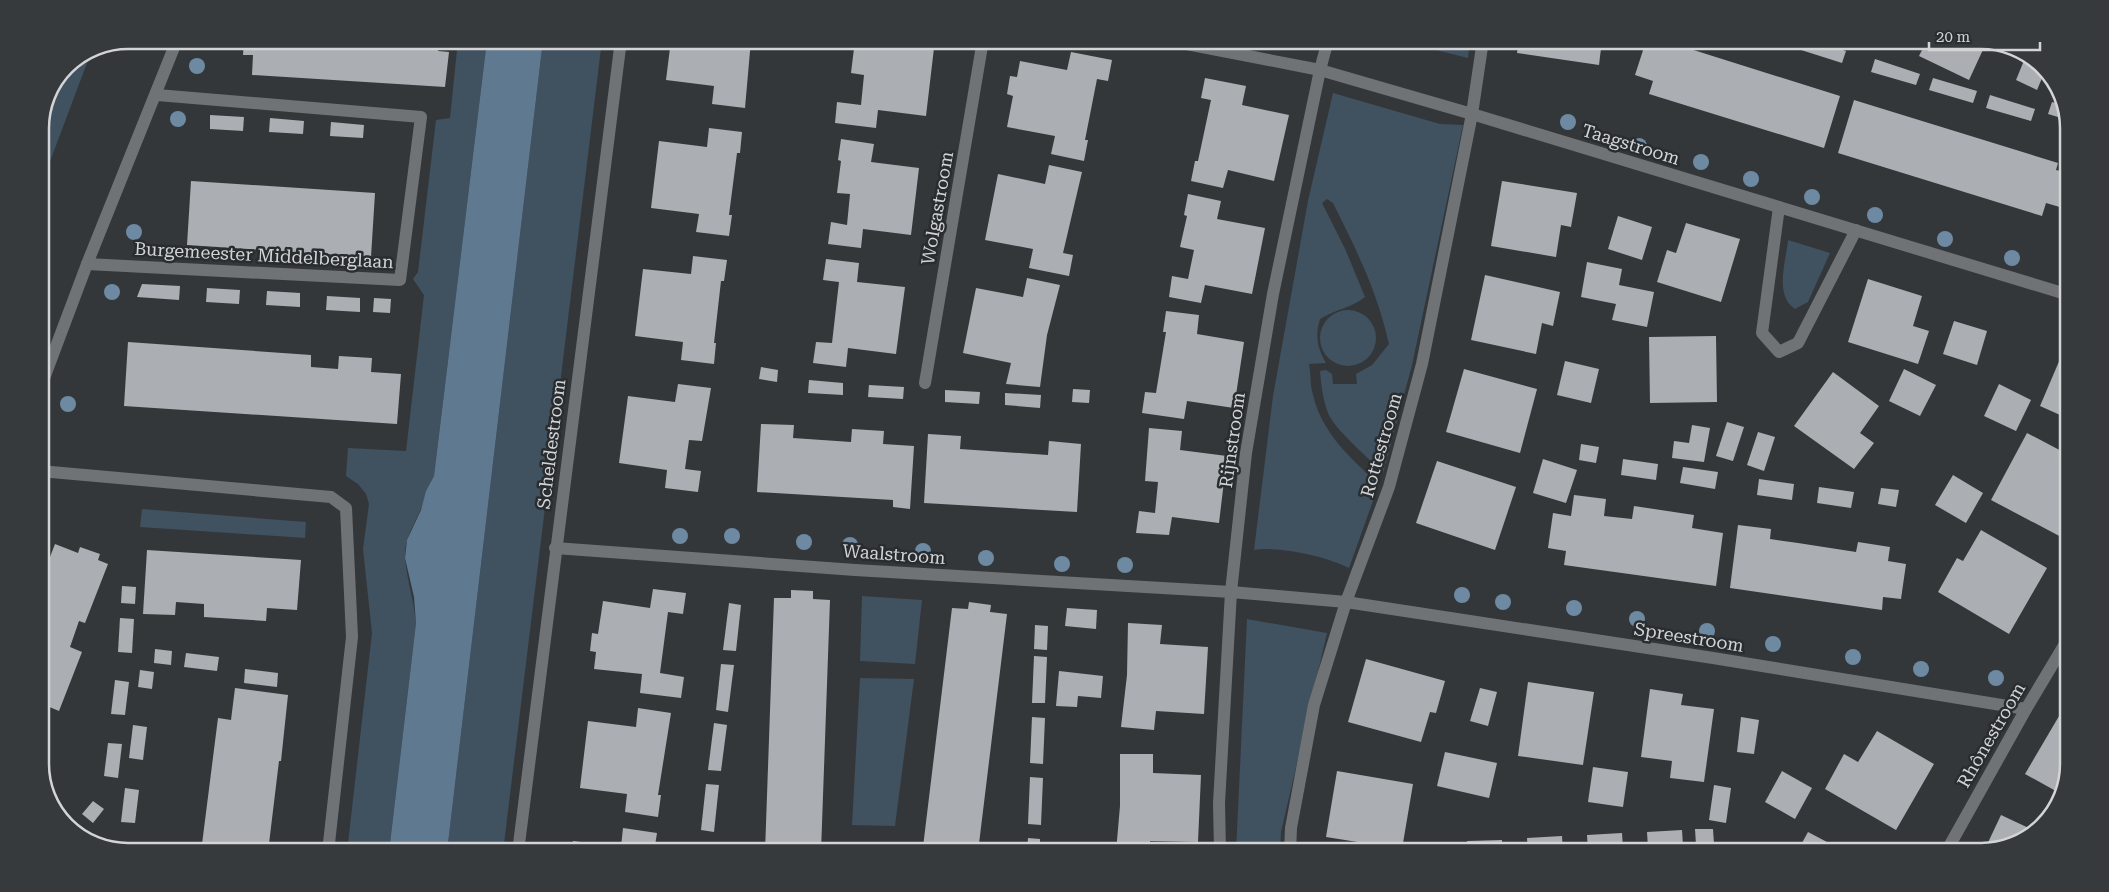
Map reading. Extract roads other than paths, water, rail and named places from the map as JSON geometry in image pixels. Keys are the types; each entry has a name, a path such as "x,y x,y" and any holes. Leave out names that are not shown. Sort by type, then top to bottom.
{"street":[{"path":"49,365 87,264 175,49"},
{"name":"Scheldestroom","path":"519,843 555,548 620,49"},
{"name":"Wolgastroom","path":"925,383 981,49"},
{"path":"1212,49 1320,70"},
{"name":"Rijnstroom","path":"1220,843 1219,803 1231,592 1246,453 1273,294 1326,49"},
{"name":"Rottestroom","path":"1290,843 1291,828 1314,704 1346,602 1390,487 1422,364 1472,114 1482,49"},
{"name":"Taagstroom","path":"1320,70 1472,114 2060,292"},
{"name":"Burgemeester Middelberglaan","path":"87,264 400,280 422,117 157,95"},
{"path":"1779,207 1762,333 1779,352 1798,343 1856,230"},
{"path":"49,472 332,497 346,508 352,637 329,843"},
{"name":"Waalstroom","path":"555,548 934,575 1231,592 1346,602"},
{"name":"Spreestroom","path":"1346,602 1713,658 2026,709"},
{"name":"Rhônestroom","path":"1951,843 2060,652"}]}
